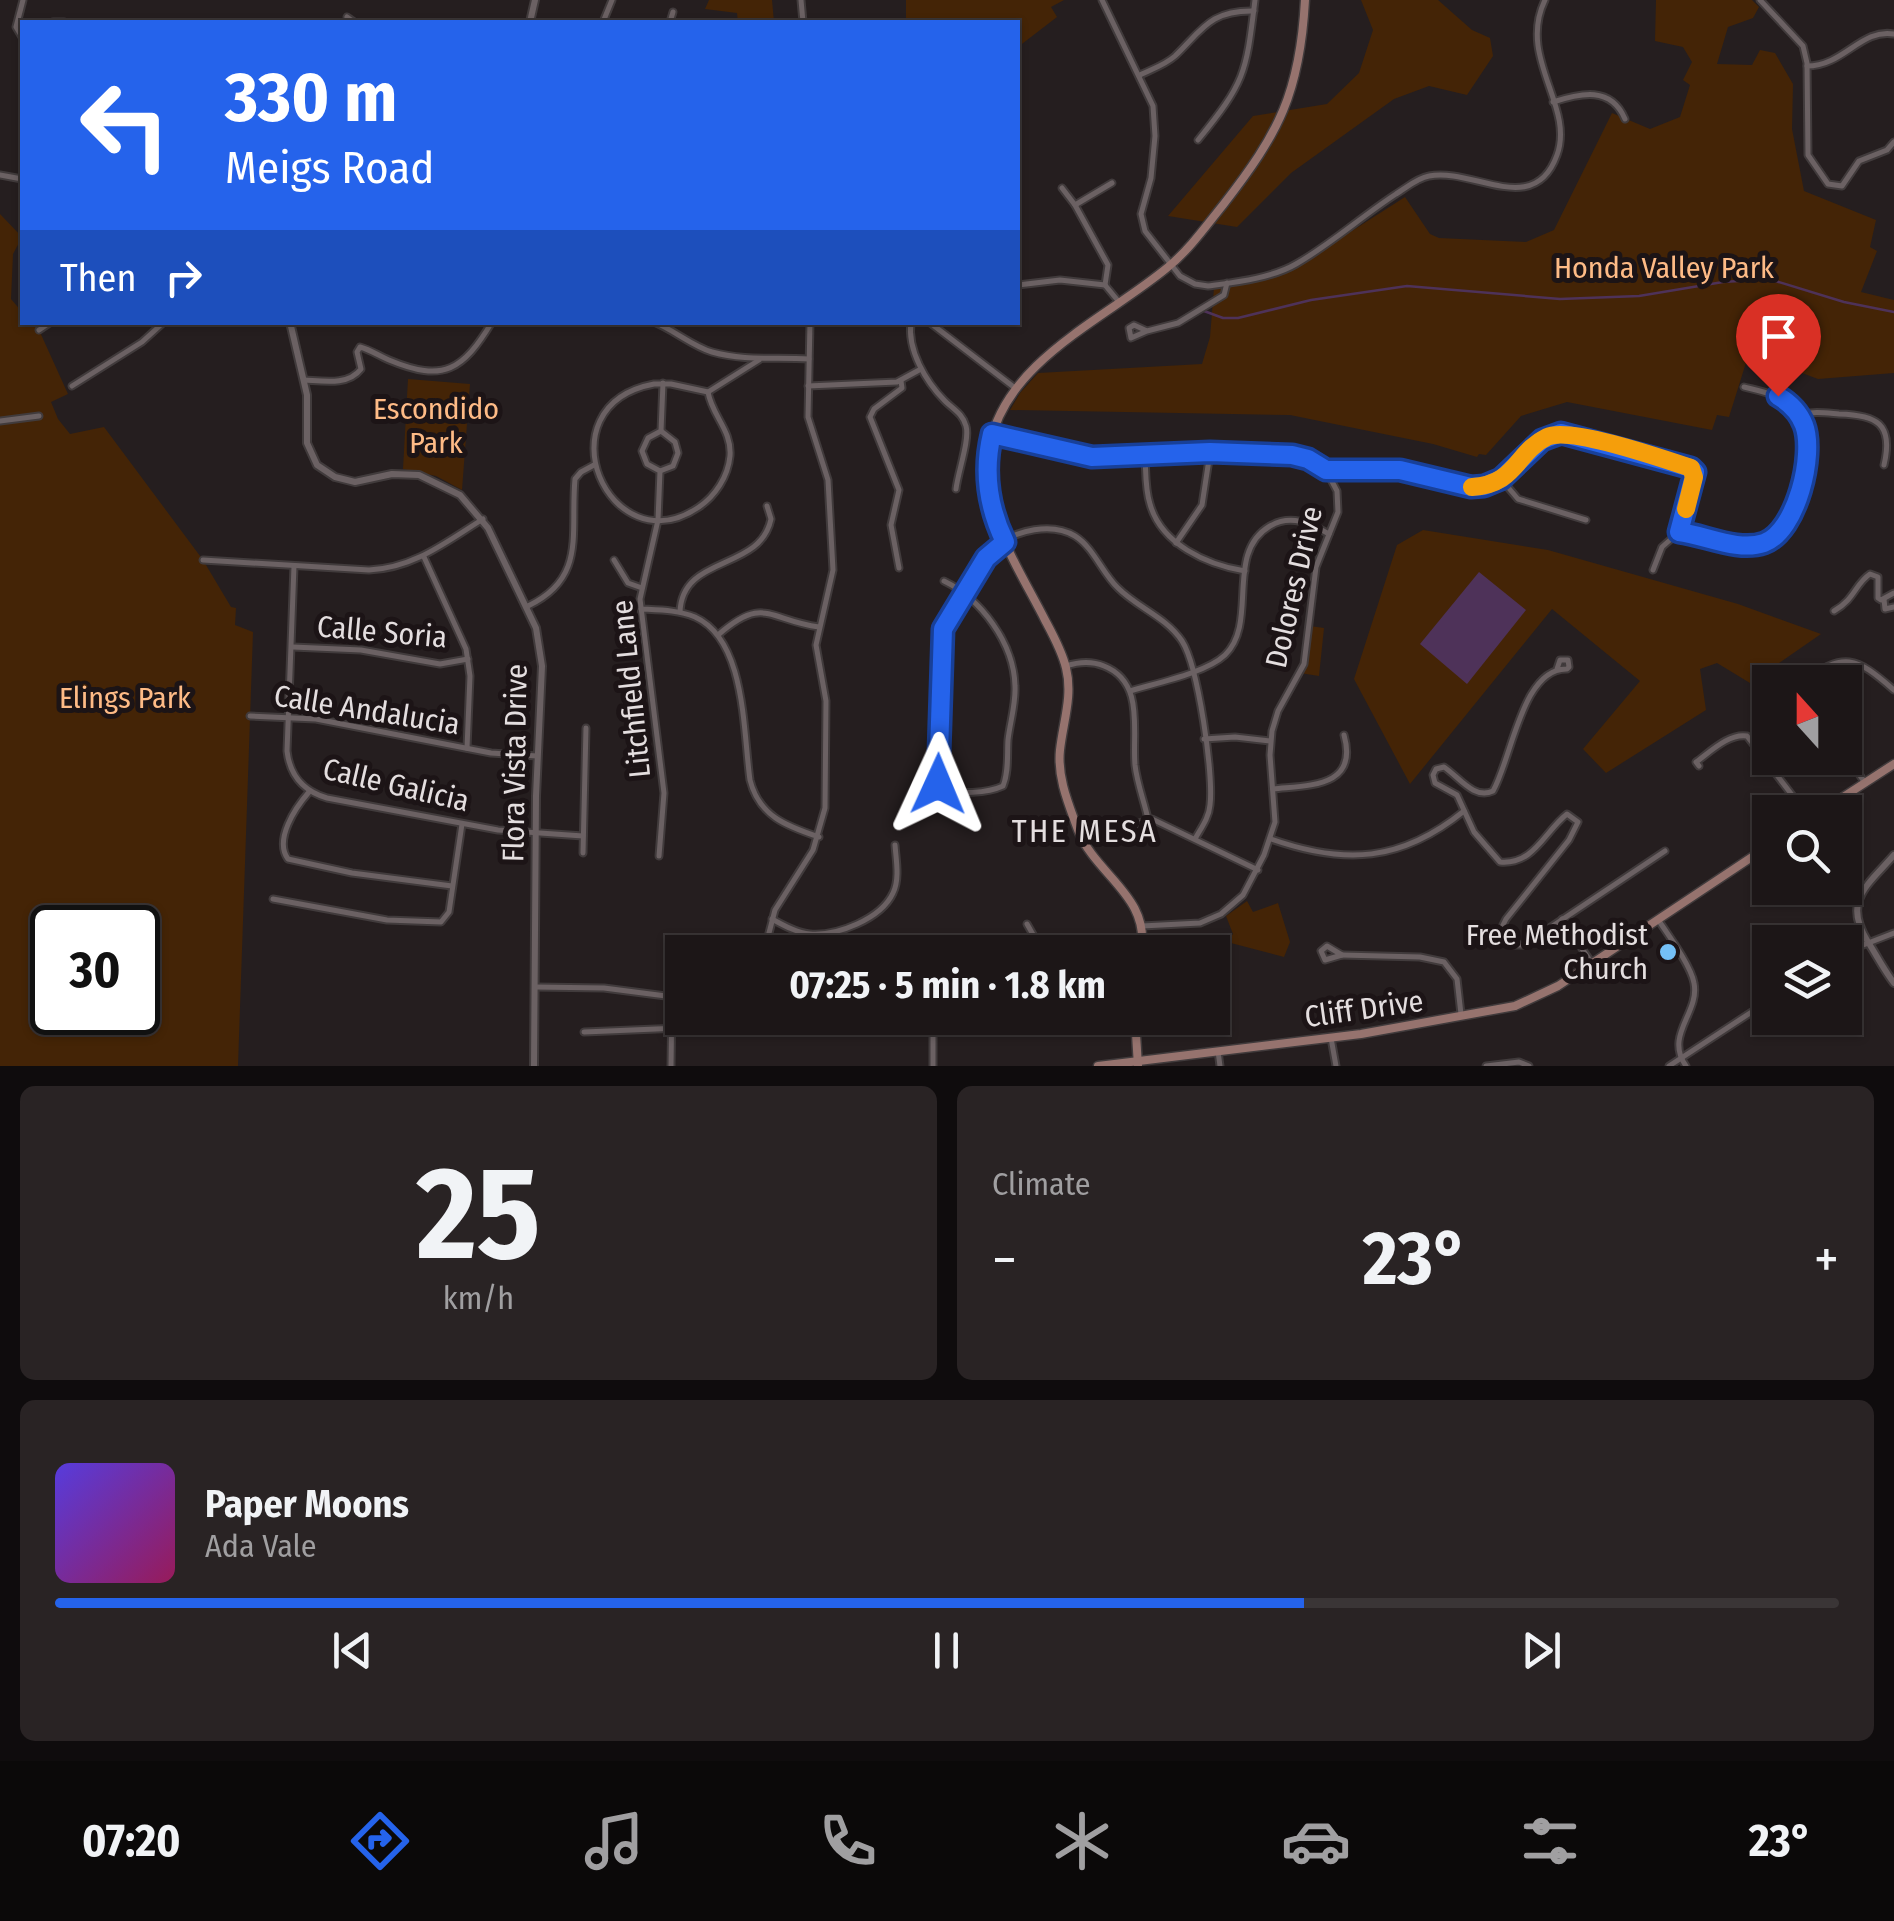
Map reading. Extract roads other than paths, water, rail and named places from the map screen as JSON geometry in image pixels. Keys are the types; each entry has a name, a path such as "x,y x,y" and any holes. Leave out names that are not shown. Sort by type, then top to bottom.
{"main road":[{"path":"1142,935 1142,926 1124,890 1093,858 1083,840 1060,769 1069,696 1066,666 992,511 988,454 992,434 1015,388 1044,359 1170,265 1195,240 1255,163 1280,122 1298,66 1305,0"},
{"path":"1847,795 1894,764"},
{"name":"Cliff Drive","path":"1098,1066 1331,1038 1498,1012 1530,1000 1592,963 1752,857"},
{"path":"1136,1035 1138,1063"}],"street":[{"path":"20,34 16,27 23,0"},
{"path":"1102,0 1151,100 1155,131 1142,222 1150,240 1170,265 1195,284 1226,283 1294,266 1351,223 1429,176 1470,178 1506,188 1534,182 1550,168 1561,134 1536,36 1545,0"},
{"path":"1198,140 1242,79 1251,45 1255,0"},
{"path":"1760,0 1799,40 1807,66 1808,155 1828,184 1842,186 1859,161 1887,150 1894,142"},
{"path":"1140,75 1170,60 1207,22 1226,14 1254,11"},
{"path":"671,20 673,12"},
{"path":"347,17 351,20"},
{"path":"1807,66 1822,65 1842,56 1871,34 1894,34"},
{"path":"1552,102 1580,94 1603,96 1616,104 1625,119"},
{"path":"1075,204 1112,183"},
{"path":"1062,188 1108,265 1106,285 1120,304"},
{"path":"1020,285 1060,280 1106,285"},
{"path":"1147,331 1178,323 1220,298 1226,283"},
{"path":"38,330 46,325"},
{"path":"72,386 142,342 161,325"},
{"path":"291,325 304,380 340,381 356,376 361,366 357,352 364,347 395,363 424,371 448,368 469,357 490,325"},
{"path":"662,325 701,348 759,360 808,359"},
{"path":"768,935 772,919 819,836 825,808 826,701 817,658 819,627 833,576 826,470 810,430 810,325"},
{"path":"911,325 911,340 922,369 940,396 962,416 967,434 956,489"},
{"path":"933,325 1015,388"},
{"path":"708,392 710,403 724,424 730,456 714,494 682,516 658,520 635,514 616,503 601,484 594,466 596,433 608,408 631,390 663,383 708,392 759,360"},
{"path":"808,386 901,381 922,369"},
{"name":"Flora Vista Drive","path":"304,380 308,400 307,443 322,470 355,482 412,474 451,488 483,519 528,606 542,666 536,756 534,1066"},
{"path":"899,568 892,525 899,490 870,417 874,409 902,388 901,381"},
{"path":"661,431 663,383"},
{"path":"1679,532 1750,545 1781,532 1795,508 1808,438 1800,416 1778,396 1744,387"},
{"path":"1800,416 1810,412 1875,418 1889,438 1884,465"},
{"path":"0,421 38,416"},
{"path":"661,431 675,442 678,453 673,466 660,471 647,464 642,451 648,438 661,431"},
{"path":"992,434 1092,457 1210,452 1292,455 1326,470 1400,470 1471,487 1501,479 1542,440 1561,433 1697,470 1679,532 1662,547 1654,570"},
{"path":"1176,542 1202,505 1210,452"},
{"path":"1145,455 1150,508 1162,529 1176,542 1221,567 1245,571"},
{"path":"528,606 556,590 568,572 572,558 574,482 578,474 594,466"},
{"name":"Dolores Drive","path":"1142,926 1211,919 1240,900 1258,870 1275,822 1270,741 1278,711 1304,664 1316,568 1338,505 1337,491 1326,470"},
{"name":"Litchfield Lane","path":"658,856 664,793 642,588 658,520 660,471"},
{"path":"1501,479 1518,498 1586,520"},
{"path":"680,612 682,598 693,580 712,567 748,554 762,542 771,520 767,506"},
{"path":"203,560 378,570 424,557 483,519"},
{"path":"1130,691 1223,657 1235,640 1245,571 1256,538 1276,523 1300,521 1328,534"},
{"path":"944,581 964,592 988,615 1014,674 1016,692 1006,781 996,790 947,792 938,782 942,636 950,612 964,592 986,558 1024,532 1048,528 1075,536 1113,583 1172,630 1187,650 1195,670 1210,806 1195,839"},
{"path":"424,557 463,639 468,660 467,748"},
{"path":"614,560 628,583 642,588"},
{"name":"Calle Galicia","path":"294,566 287,747 289,764 299,782 326,798 462,824 535,835 583,836"},
{"path":"1834,611 1851,600 1870,574 1878,580 1876,595 1884,599"},
{"path":"1884,599 1894,593"},
{"path":"1884,599 1885,609 1894,607"},
{"path":"642,609 680,612 701,621 718,635 734,664 750,780 756,798 780,822 819,836"},
{"path":"718,635 739,618 759,611 819,627"},
{"name":"Calle Soria","path":"292,647 348,648 440,664 468,660"},
{"path":"1828,665 1850,660 1867,667 1894,690"},
{"path":"1066,666 1084,662 1104,666 1118,674 1130,691 1135,712 1137,776 1148,819"},
{"path":"1557,669 1538,681 1532,690 1493,791 1477,792 1444,767 1434,772 1435,783 1457,795 1480,841 1500,862 1526,857 1562,817 1575,817 1578,824 1506,919 1502,934 1508,942 1521,946 1666,852"},
{"name":"Calle Andalucia","path":"250,716 316,719 467,748 536,756"},
{"path":"584,853 586,728"},
{"path":"1272,789 1331,780 1345,762 1344,735"},
{"path":"1699,766 1696,762 1714,748 1736,735 1746,736 1792,795"},
{"path":"1204,739 1270,741"},
{"path":"1859,775 1865,784"},
{"path":"310,791 288,828 282,847 288,859 364,875 452,886"},
{"path":"1270,839 1329,856 1366,856 1436,832 1464,811"},
{"path":"1083,840 1148,819 1258,870"},
{"path":"274,899 387,920 436,923 448,917 462,824"},
{"path":"772,919 809,934 841,930 865,918 882,907 894,892 895,845"},
{"path":"1894,855 1866,885 1857,902 1858,926 1894,983"},
{"path":"1657,918 1694,983 1695,995 1678,1036 1680,1058 1686,1066"},
{"path":"1562,919 1592,963"},
{"path":"1028,924 1036,935"},
{"path":"1862,945 1894,933"},
{"path":"1342,956 1420,957 1444,962 1456,979 1461,1017"},
{"path":"536,986 665,995"},
{"path":"1669,1066 1752,1012"},
{"path":"584,1032 665,1028"},
{"path":"671,1066 672,1035"},
{"path":"933,1035 933,1066"},
{"path":"1331,1038 1336,1066"},
{"path":"1218,1051 1220,1066"},
{"path":"1486,1066 1518,1062 1528,1066"}],"waterway":[{"path":"1204,311 1223,318 1238,318 1311,300 1407,286 1560,299 1639,296 1769,279 1844,302 1894,312"}],"place":[{"name":"Free Methodist Church","path":"1668,952"}],"district":[{"name":"THE MESA","path":"1085,831"}],"park label":[{"name":"Honda Valley Park","path":"1664,268"},
{"name":"Escondido Park","path":"436,426"},
{"name":"Elings Park","path":"125,698"}]}
